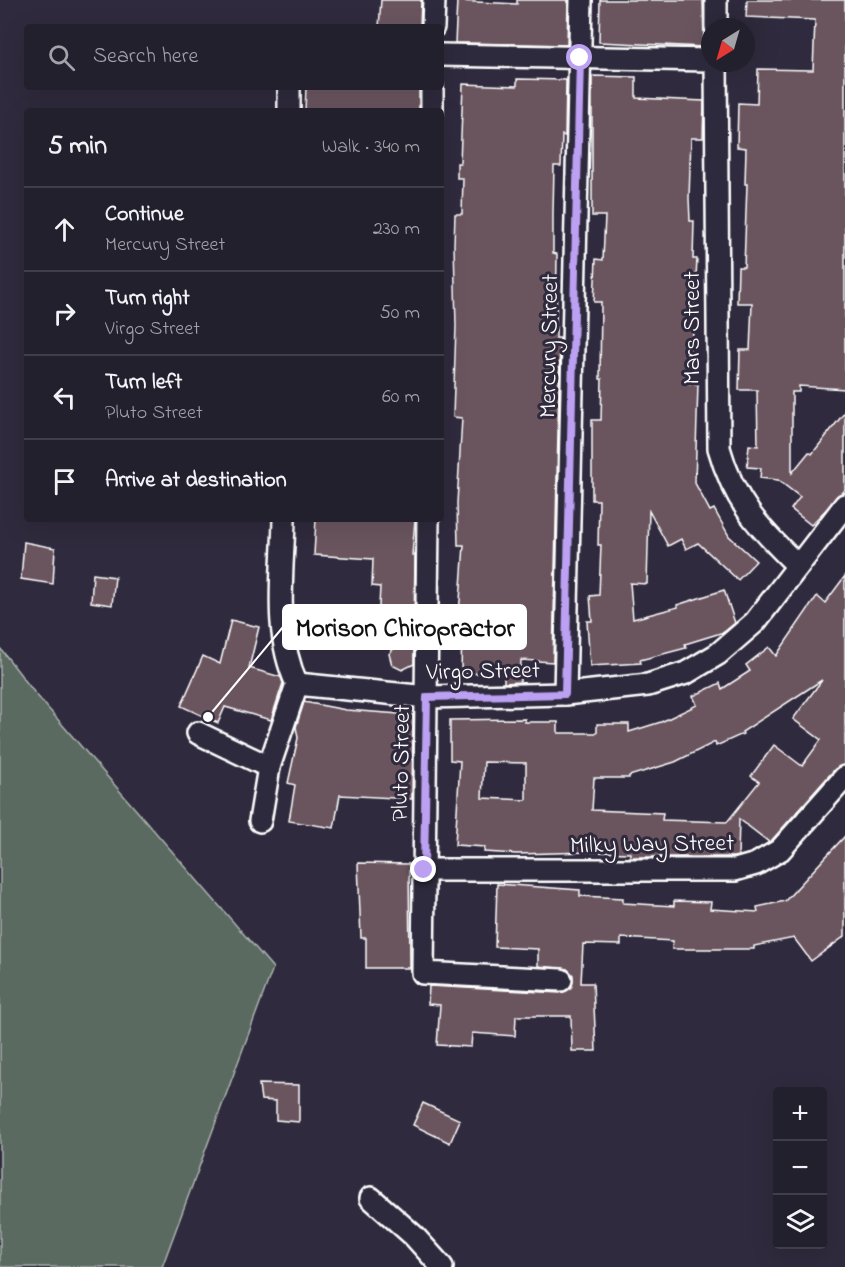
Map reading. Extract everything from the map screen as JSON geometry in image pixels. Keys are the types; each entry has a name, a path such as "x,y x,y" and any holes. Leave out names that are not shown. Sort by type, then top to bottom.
{"street":[{"path":"433,24 434,0"},
{"name":"Mercury Street","path":"565,694 581,0"},
{"path":"716,0 716,18"},
{"path":"444,55 701,60"},
{"name":"Mars Street","path":"716,72 719,448 737,499 760,529 798,566"},
{"path":"289,90 289,108"},
{"path":"432,90 432,108"},
{"name":"Virgo Street","path":"297,684 427,697 565,694 648,685 686,673 718,654 747,630 845,505"},
{"path":"260,821 269,767 297,684 287,663 281,631 284,522"},
{"name":"Pluto Street","path":"428,522 423,973 561,980"},
{"path":"198,733 269,767"},
{"name":"Milky Way Street","path":"424,870 735,870 756,864 780,850 845,777"},
{"path":"371,1198 414,1236 442,1267"}],"green space":[{"path":"0,648 34,692 273,968 162,1267 0,1267"}],"building":[{"path":"381,0 421,0 420,24 379,24"},
{"path":"517,0 568,0 567,45 455,43 457,1 517,4"},
{"path":"600,0 703,0 701,47 599,42"},
{"path":"747,0 845,0 845,389 799,386 799,392 792,392 792,473 809,452 812,454 845,412 845,490 811,525 791,509 800,497 778,480 760,478 761,468 747,467 749,445 758,446 757,390 739,390 740,350 750,350 752,303 737,303 738,267 744,267 747,184 745,184 746,148 737,147 738,103 757,104 758,69 813,70 815,20 746,17"},
{"path":"592,76 636,77 636,98 704,101 703,138 691,138 689,198 690,221 694,221 693,259 697,259 690,384 698,384 695,483 710,511 714,509 729,536 756,561 738,580 698,543 686,549 681,539 668,546 649,511 647,584 630,583 633,619 678,607 677,605 724,590 735,623 724,632 685,644 686,648 640,660 641,663 590,666 587,621 592,621 590,596 599,595 601,545 598,545 599,500 592,500 592,420 601,420 602,379 600,379 601,302 594,302 596,259 603,260 605,216 592,216"},
{"path":"517,79 566,80 565,136 562,135 561,166 554,166 553,253 557,254 556,338 560,338 553,662 521,660 520,682 504,683 504,674 461,673 462,629 458,628 464,545 458,545 457,503 462,418 453,417 456,326 454,245 455,214 462,214 463,178 457,178 457,163 460,163 463,84 517,86"},
{"path":"306,90 419,90 419,108 305,108"},
{"path":"316,522 415,522 412,555 415,555 414,627 378,625 380,587 372,586 373,559 314,555"},
{"path":"24,542 55,548 53,584 21,579"},
{"path":"93,574 115,577 112,605 91,602"},
{"path":"845,576 845,765 835,769 769,842 739,819 738,856 733,857 630,857 630,853 590,852 517,854 484,852 485,847 455,845 460,761 450,760 450,720 525,719 525,722 558,722 558,733 597,733 597,724 629,724 629,732 661,722 697,705 693,696 720,683 722,689 750,671 746,665 769,647 776,656 817,596 825,603","holes":["822,680 793,719 821,740 802,766 774,745 751,776 759,782 727,822 662,820 663,813 592,810 594,778 629,778 629,776 675,762 715,742 716,746 743,734 742,732","484,762 526,763 526,800 482,798"]},
{"path":"231,620 259,627 249,668 281,677 283,683 271,720 225,707 218,723 181,706 203,656 220,664"},
{"path":"405,636 414,650 414,664 402,670 392,665 389,654"},
{"path":"304,702 346,710 413,715 412,799 340,795 334,828 289,821 295,785 288,783 298,738 296,727"},
{"path":"845,836 845,936 811,961 794,938 754,946 754,949 672,949 673,941 621,938 621,945 583,944 581,983 593,983 596,1051 572,1051 571,1016 516,1016 515,1036 472,1033 471,1047 437,1045 440,1005 428,1004 429,986 560,993 572,986 573,975 567,969 538,966 538,949 495,947 497,884 580,890 580,896 623,898 623,903 674,906 674,901 711,902 710,909 758,912 757,907 785,901"},
{"path":"358,863 409,864 410,968 366,968 366,938 361,938"},
{"path":"259,1084 299,1085 299,1122 276,1120 276,1101 261,1100"},
{"path":"423,1103 460,1120 450,1143 413,1125"}],"place":[{"name":"Morison Chiropractor","path":"208,717"}],"route":[{"path":"424,870 427,697 565,694 580,58"}]}
